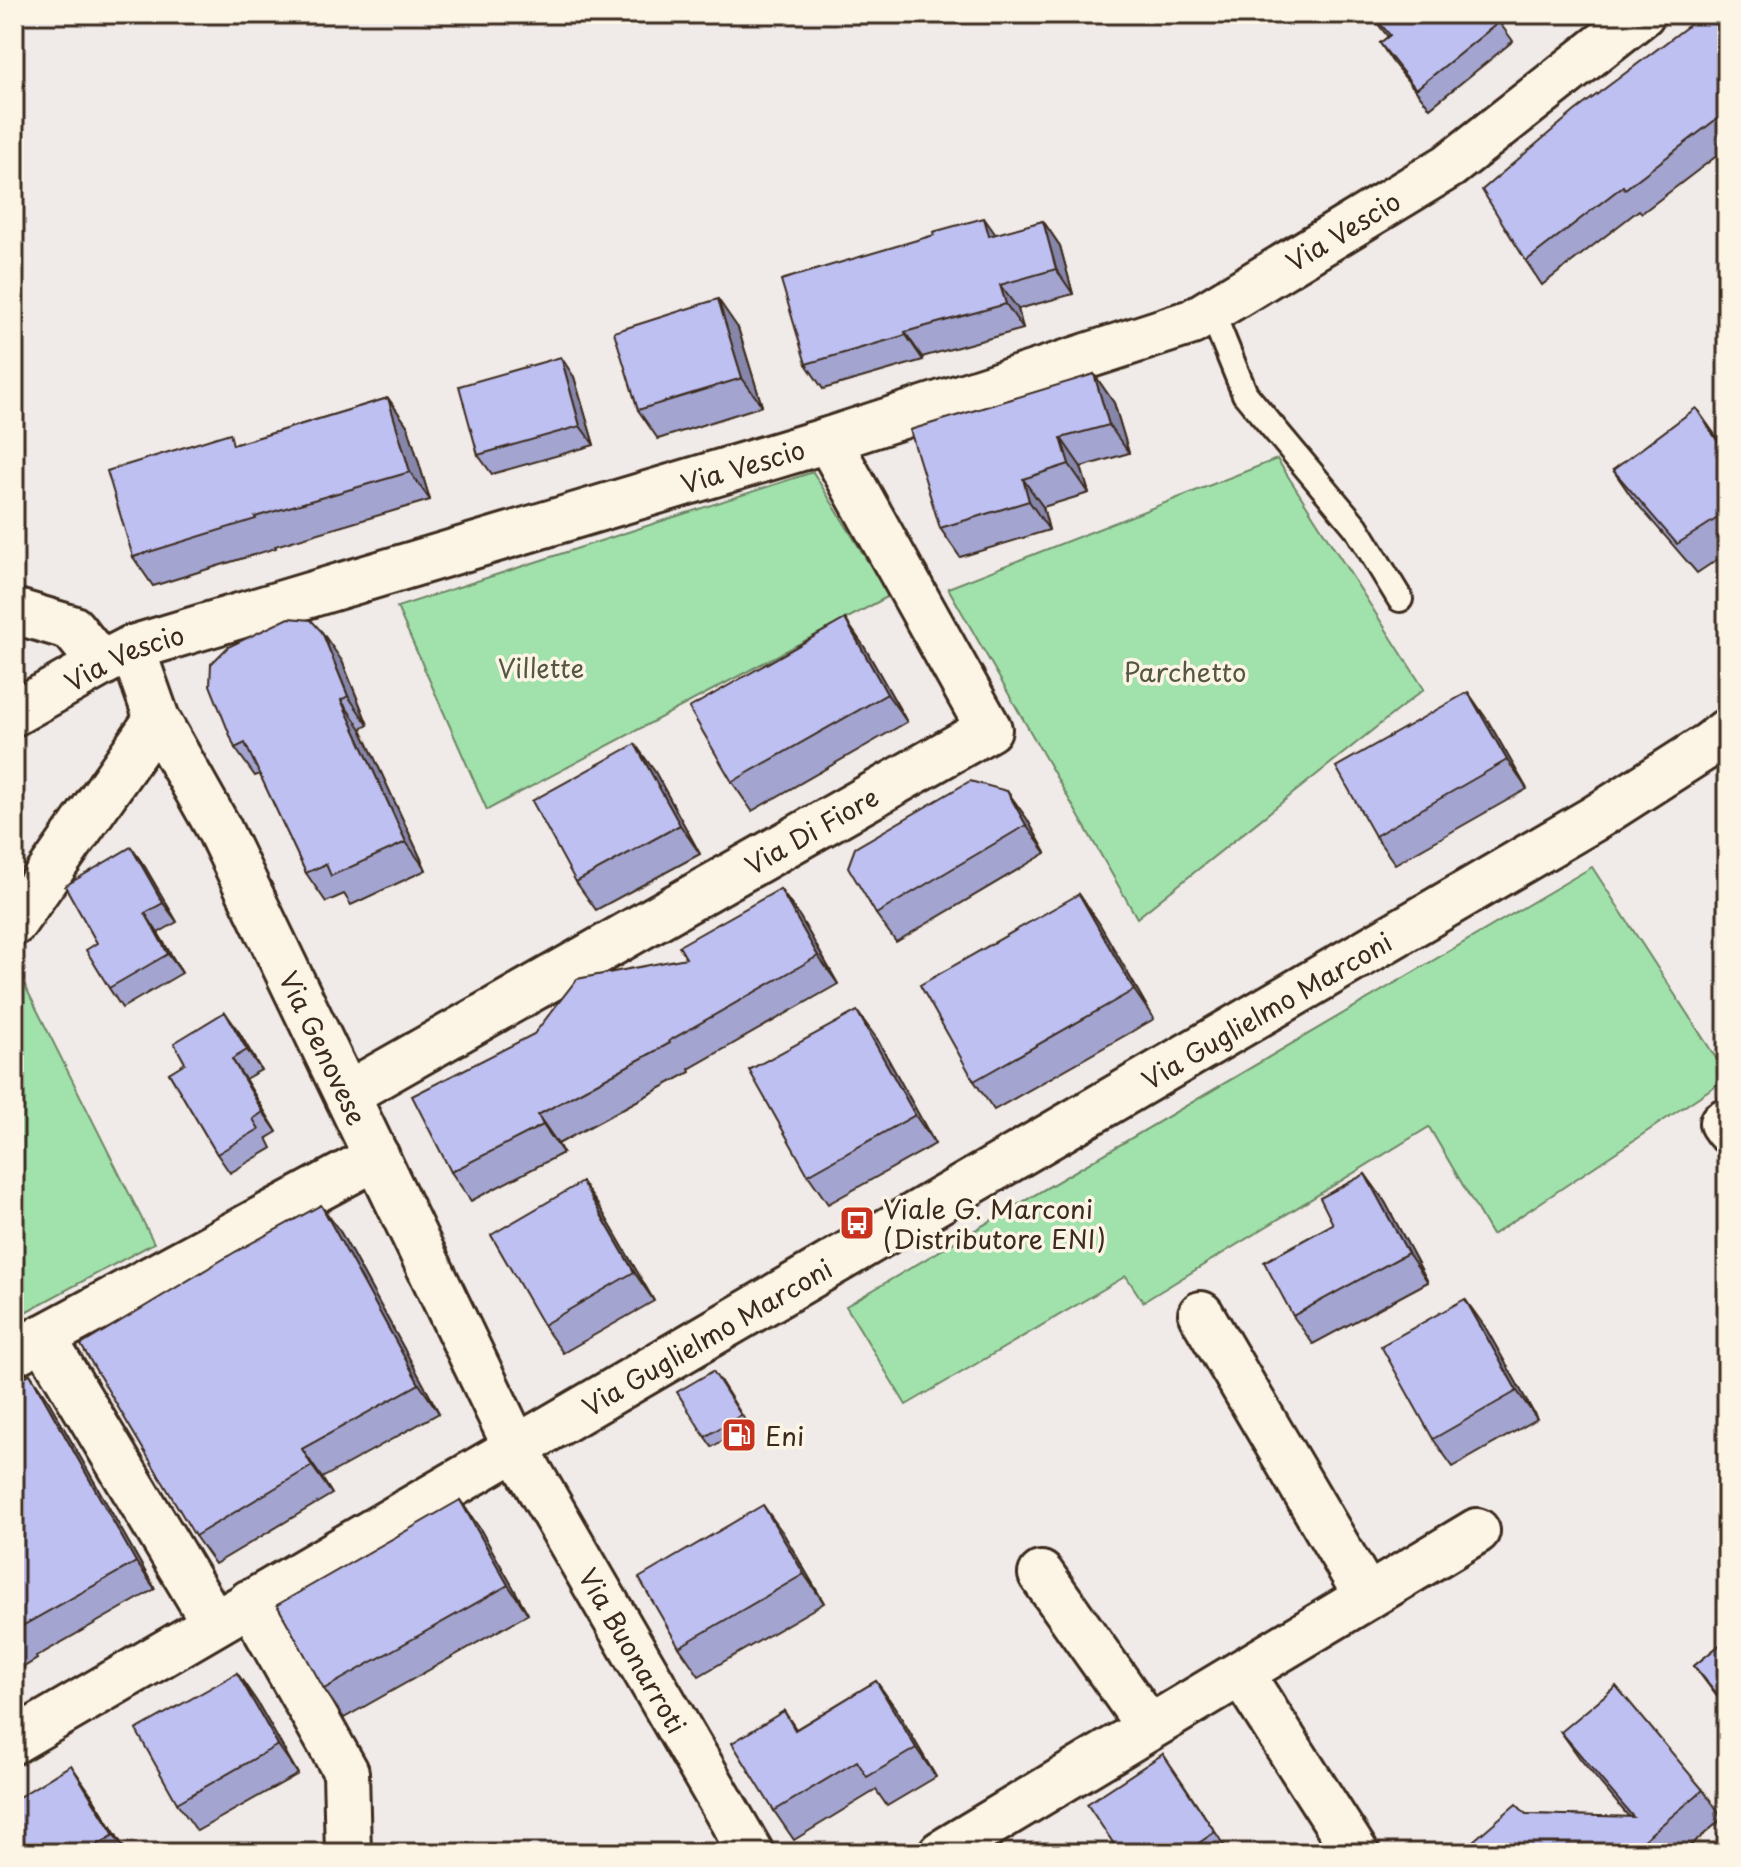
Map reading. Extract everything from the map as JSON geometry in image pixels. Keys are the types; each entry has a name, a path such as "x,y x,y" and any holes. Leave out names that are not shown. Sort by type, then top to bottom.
{"street":[{"name":"Via Vescio","path":"14,713 117,656 828,440 1192,322 1449,166 1642,14"},
{"name":"Via Di Fiore","path":"347,1094 989,729 828,440"},
{"name":"Via Genovese","path":"14,611 72,628 117,656 157,719 219,829 516,1448"},
{"path":"14,923 157,719"},
{"name":"Via Guglielmo Marconi","path":"14,1741 1595,818 1727,731"},
{"path":"1727,1120 1722,1123 1727,1130"},
{"path":"348,1853 346,1772 232,1612 28,1345 377,1157"},
{"path":"1201,1314 1367,1597"},
{"name":"Via Buonarroti","path":"516,1448 751,1853"},
{"path":"941,1853 1477,1531"},
{"path":"1041,1574 1149,1727"},
{"path":"1241,1673 1356,1853"}],"lane":[{"path":"1211,310 1245,394 1356,527 1400,599"}],"green space":[{"name":"Parchetto","path":"1277,459 1424,689 1137,918 948,588"},
{"name":"Villette","path":"813,472 889,596 487,810 397,607"},
{"path":"1592,867 1727,1078 1492,1235 1429,1127 1143,1302 1126,1276 906,1405 846,1306"},
{"path":"18,972 154,1243 14,1318 14,978"}],"building":[{"path":"1372,14 1493,14 1499,22 1416,89 1380,43 1390,35"},
{"path":"1704,14 1727,14 1727,111 1526,261 1482,190 1575,111"},
{"path":"984,218 989,236 1043,221 1056,269 1000,285 1006,304 806,364 781,280"},
{"path":"718,299 742,378 638,410 614,332"},
{"path":"561,357 580,426 478,455 459,386"},
{"path":"1094,374 1109,425 1061,438 1069,464 1023,479 1029,501 940,528 910,430"},
{"path":"388,398 410,472 255,517 133,557 107,471 230,433 233,445"},
{"path":"1696,408 1727,456 1727,512 1677,544 1613,470"},
{"path":"289,618 311,620 322,632 348,696 341,700 406,842 331,876 326,864 306,873 245,743 235,748 210,685 211,664 228,647"},
{"path":"845,619 887,694 732,782 689,708"},
{"path":"1468,692 1507,760 1375,836 1336,767"},
{"path":"635,744 680,825 576,882 532,801"},
{"path":"970,781 1007,791 1026,825 876,914 848,867 855,848"},
{"path":"131,847 163,903 145,913 168,954 109,988 86,950 97,943 65,886"},
{"path":"780,889 818,956 670,1043 538,1115 543,1125 451,1172 412,1096 534,1034 577,979 686,958 679,946"},
{"path":"1079,894 1134,990 974,1081 920,985"},
{"path":"857,1011 915,1115 808,1175 749,1070"},
{"path":"225,1012 247,1050 232,1059 263,1112 253,1119 259,1129 217,1154 169,1073 185,1063 174,1043"},
{"path":"1365,1174 1408,1253 1293,1316 1264,1262 1333,1224 1320,1198"},
{"path":"582,1182 634,1272 543,1325 491,1235"},
{"path":"321,1205 419,1384 302,1449 312,1466 195,1536 81,1345 235,1252"},
{"path":"1465,1299 1517,1391 1433,1439 1381,1346"},
{"path":"713,1371 741,1415 705,1437 677,1392"},
{"path":"30,1374 136,1562 17,1629 14,1634 14,1383"},
{"path":"460,1500 508,1585 324,1689 277,1605"},
{"path":"763,1505 804,1574 679,1647 639,1578"},
{"path":"1727,1639 1727,1706 1694,1666"},
{"path":"237,1673 278,1745 177,1803 136,1730"},
{"path":"876,1681 916,1748 867,1777 857,1761 774,1811 732,1743 784,1711 795,1730"},
{"path":"1616,1686 1703,1790 1628,1853 1471,1853 1466,1847 1516,1804 1526,1814 1633,1817 1561,1732"},
{"path":"1163,1754 1215,1832 1184,1853 1120,1853 1087,1804"},
{"path":"71,1765 114,1835 84,1853 14,1853 14,1800"}],"place":[{"name":"Viale G. Marconi (Distributore ENI)","path":"857,1223"},
{"name":"Eni","path":"739,1435"}]}
